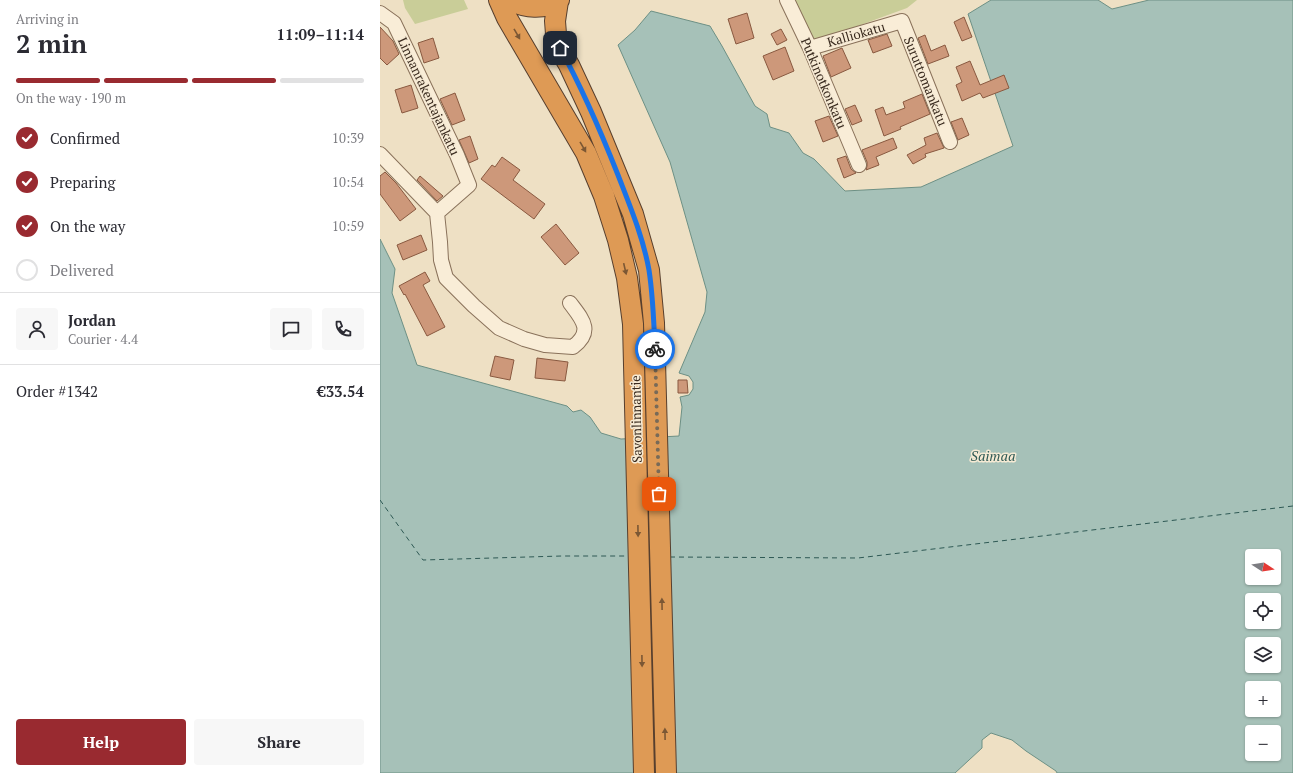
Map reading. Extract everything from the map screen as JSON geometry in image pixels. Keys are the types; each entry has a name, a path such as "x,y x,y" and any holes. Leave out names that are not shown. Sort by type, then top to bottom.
{"highway":[{"name":"Savonlinnantie","path":"499,0 507,18 586,153 604,196 618,240 627,278 633,324 644,773"},
{"path":"509,0 516,4 529,7 541,7 558,1"},
{"name":"Savonlinnantie","path":"558,1 555,21 556,34 560,48 591,112 633,214 649,270 654,323 666,773"}],"street":[{"name":"Putkinotkonkatu","path":"787,0 810,48 860,166"},
{"name":"Linnanrakentajankatu","path":"380,13 394,23 457,155 469,185 437,213"},
{"name":"Kalliokatu","path":"810,48 902,21"},
{"name":"Suruttomankatu","path":"902,21 950,142"},
{"path":"380,154 437,213 440,260 446,278 499,328 524,339 545,344 574,347 578,344 586,328 582,319 570,303"}],"green space":[{"path":"403,0 464,0 468,9 415,24 405,8"},
{"path":"792,0 917,0 907,8 816,40 804,31"}],"water":[{"name":"Saimaa","path":"991,0 1098,0 1112,9 1149,0 1293,0 1293,773 1057,773 1012,740 991,733 982,740 982,748 955,773 380,773 380,239 395,269 392,293 417,365 567,406 573,412 581,410 590,417 601,433 621,439 679,436 682,407 680,397 689,395 693,389 693,382 689,376 679,373 705,312 707,292 670,162 618,45 635,30 651,11 710,26 755,106 767,114 770,127 789,133 803,153 814,159 845,191 921,187 1013,146 968,14"}],"building":[{"path":"747,13 754,38 736,44 728,19"},
{"path":"964,17 972,37 962,41 954,22"},
{"path":"380,27 393,41 399,54 387,65 380,58"},
{"path":"781,29 787,40 777,45 771,34"},
{"path":"887,34 892,46 873,53 868,40"},
{"path":"925,35 931,51 945,45 949,56 928,64 918,38"},
{"path":"433,38 439,58 424,63 418,43"},
{"path":"785,47 794,71 773,80 763,56"},
{"path":"842,48 851,68 831,77 823,56"},
{"path":"970,61 980,85 1004,75 1009,88 983,98 980,93 962,101 956,85 962,82 956,67"},
{"path":"411,85 418,108 402,113 395,90"},
{"path":"455,93 465,120 452,125 440,99"},
{"path":"922,94 930,114 900,127 901,129 884,136 875,110 883,107 886,115 905,108 903,102"},
{"path":"855,105 862,121 852,125 845,109"},
{"path":"829,116 838,136 823,142 815,121"},
{"path":"962,118 969,135 958,140 951,122"},
{"path":"937,133 944,148 925,154 926,157 913,164 907,155 926,145 924,138"},
{"path":"470,136 478,159 469,163 459,140"},
{"path":"893,138 897,148 876,157 879,165 866,170 867,162 862,150"},
{"path":"846,156 851,169 856,173 844,178 837,159"},
{"path":"502,157 520,170 513,180 545,204 534,219 481,179 492,165 495,167"},
{"path":"385,172 396,183 416,209 400,221 380,194 380,176"},
{"path":"420,176 443,196 437,201 417,180"},
{"path":"556,224 579,253 565,265 541,237"},
{"path":"421,235 427,250 403,260 397,245"},
{"path":"425,272 430,281 423,285 445,327 427,336 405,294 404,295 399,286"},
{"path":"495,356 514,360 510,380 490,376"},
{"path":"537,358 568,362 565,381 535,378"},
{"path":"678,380 687,380 688,393 678,393"}],"ferry route":[{"path":"380,500 423,560 562,556 629,556"},
{"path":"670,557 858,558 1293,506"}],"way so far":[{"path":"655,349 659,494"}],"route":[{"path":"560,48 591,112 611,159 633,214 642,242 649,270 655,349"}]}
